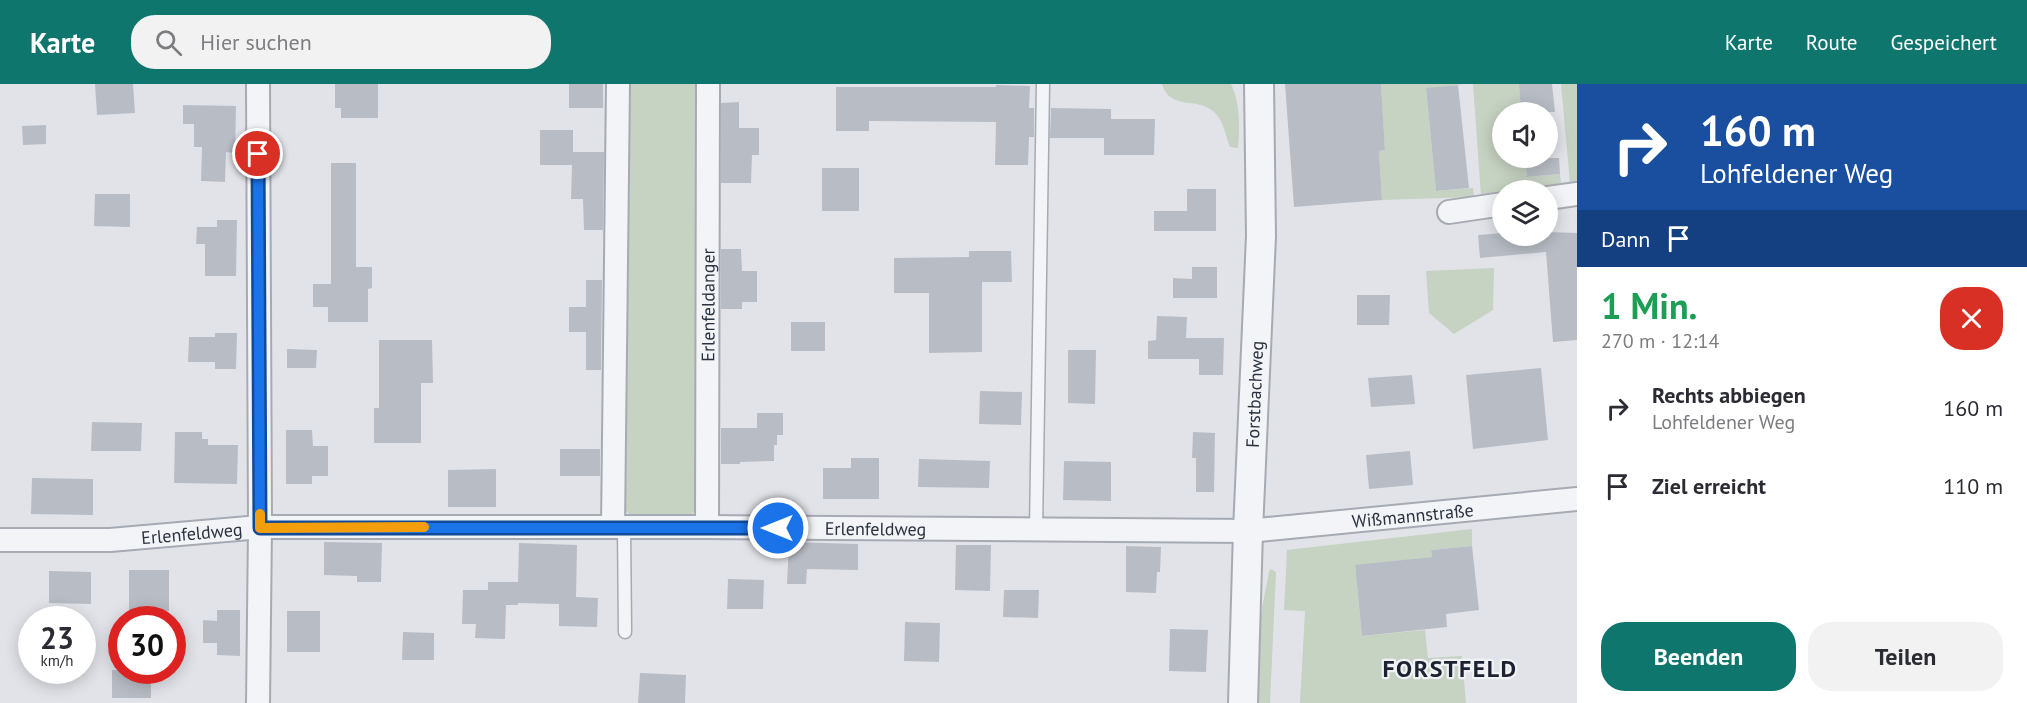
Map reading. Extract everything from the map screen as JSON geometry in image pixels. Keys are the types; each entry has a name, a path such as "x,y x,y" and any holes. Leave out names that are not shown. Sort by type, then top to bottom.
{"street":[{"path":"258,84 260,528 258,703"},
{"path":"618,84 619,527"},
{"name":"Erlenfeldanger","path":"707,527 708,84"},
{"name":"Forstbachweg","path":"1243,703 1261,236 1259,84"},
{"path":"1558,197 1577,194"},
{"path":"1449,212 1492,206"},
{"name":"Wißmannstraße","path":"1248,531 1577,499"},
{"name":"Erlenfeldweg","path":"0,540 110,540 260,528 707,527 1248,531"}],"lane":[{"path":"1036,530 1043,84"},
{"path":"619,527 625,632"}],"green space":[{"path":"630,84 698,84 698,508 691,515 634,516 626,512"},
{"path":"1162,84 1231,84 1239,115 1238,148 1230,147 1222,124 1214,112 1207,107 1171,98"},
{"path":"1381,84 1464,84 1426,89 1436,191 1473,188 1474,197 1382,200 1379,151 1385,150"},
{"path":"1473,84 1519,84 1520,102 1492,102 1492,168 1526,168 1527,177 1560,174 1561,183 1558,183 1558,180 1492,180 1492,194 1481,196"},
{"path":"1561,84 1577,84 1577,182 1570,183"},
{"path":"1494,268 1493,310 1454,334 1429,313 1426,271"},
{"path":"1472,529 1472,546 1431,550 1432,557 1355,566 1362,636 1425,630 1428,658 1462,656 1466,703 1300,703 1305,611 1284,610 1287,550"},
{"path":"1271,569 1276,572 1270,703 1256,703 1257,634"}],"building":[{"path":"95,84 133,84 135,113 97,115"},
{"path":"335,84 378,84 378,118 341,118 341,108 335,108"},
{"path":"569,84 603,84 603,108 569,108"},
{"path":"1285,84 1381,84 1385,150 1379,151 1382,200 1294,207"},
{"path":"1519,84 1552,84 1554,102 1520,102"},
{"path":"996,85 1030,86 1029,108 1034,108 1034,137 1029,137 1028,165 995,165 996,122 869,121 869,131 836,131 836,87 996,87"},
{"path":"1458,85 1469,188 1436,191 1426,88"},
{"path":"739,102 739,128 759,128 759,155 752,155 751,183 721,183 721,103"},
{"path":"183,105 236,106 235,153 226,152 225,182 201,181 202,147 194,147 194,124 183,124"},
{"path":"1051,108 1111,109 1111,119 1155,119 1154,155 1104,155 1104,138 1050,138"},
{"path":"46,125 46,144 23,145 22,126"},
{"path":"540,130 573,130 573,152 604,152 603,230 584,230 583,199 571,199 572,165 540,165"},
{"path":"1559,158 1560,174 1527,177 1526,168 1558,168"},
{"path":"331,163 356,163 356,267 372,267 372,288 368,289 368,322 328,322 328,307 313,307 313,284 331,284"},
{"path":"822,168 859,168 859,211 822,211"},
{"path":"1187,189 1216,189 1216,231 1154,231 1154,211 1187,211"},
{"path":"95,194 130,194 130,227 94,226"},
{"path":"217,220 237,220 236,276 205,276 205,244 196,244 197,227 217,227"},
{"path":"1558,232 1577,233 1577,340 1553,342 1546,252 1480,258 1478,235 1492,234 1492,246 1558,246"},
{"path":"721,249 741,249 742,271 757,271 757,302 742,302 742,309 721,309"},
{"path":"969,251 1011,251 1012,282 982,282 982,352 929,353 929,293 894,293 894,258 969,257"},
{"path":"1192,267 1217,267 1217,298 1173,298 1173,278 1192,279"},
{"path":"586,280 602,280 601,370 586,370 586,332 569,332 569,307 586,307"},
{"path":"1357,295 1390,295 1389,325 1357,325"},
{"path":"1157,316 1187,317 1186,338 1224,338 1223,375 1199,375 1199,359 1148,359 1148,341 1156,340"},
{"path":"791,322 825,322 825,351 791,351"},
{"path":"215,333 237,333 236,369 215,369 215,362 188,362 189,337 215,337"},
{"path":"379,340 432,340 433,383 421,383 421,443 374,443 374,408 379,408"},
{"path":"287,349 317,350 316,368 287,368"},
{"path":"1068,350 1096,350 1095,404 1068,403"},
{"path":"1541,368 1548,440 1473,449 1466,375"},
{"path":"1412,375 1415,404 1371,407 1368,378"},
{"path":"980,391 1022,392 1021,425 979,424"},
{"path":"757,413 783,413 783,435 777,435 777,445 774,445 774,461 721,464 721,428 757,428"},
{"path":"92,422 142,423 141,451 91,451"},
{"path":"286,430 312,430 313,446 328,446 328,476 312,476 312,484 286,484"},
{"path":"175,432 202,432 202,439 208,439 208,445 238,445 237,484 174,483"},
{"path":"1193,432 1215,433 1214,492 1196,492 1196,458 1192,458"},
{"path":"560,449 600,449 600,476 560,476"},
{"path":"1410,451 1413,485 1369,489 1366,455"},
{"path":"851,458 879,458 879,499 823,499 823,468 851,468"},
{"path":"919,459 990,461 989,488 918,487"},
{"path":"1064,461 1111,462 1111,501 1063,500"},
{"path":"496,469 496,507 448,507 448,470"},
{"path":"32,478 93,479 93,515 31,514"},
{"path":"324,542 382,543 381,582 357,582 357,576 324,575"},
{"path":"789,542 858,544 858,570 807,569 806,584 787,584"},
{"path":"519,543 577,545 576,597 598,598 597,627 559,626 559,604 518,603 518,605 506,605 505,639 475,638 476,624 462,624 463,590 488,590 488,582 518,582"},
{"path":"956,545 991,545 990,591 955,590"},
{"path":"1126,546 1161,547 1156,593 1126,592"},
{"path":"1472,546 1479,610 1446,614 1447,627 1362,636 1355,565 1432,557 1431,550"},
{"path":"129,570 169,570 169,606 129,606"},
{"path":"49,571 91,572 91,604 49,603"},
{"path":"728,579 764,580 763,609 727,609"},
{"path":"1004,590 1039,590 1038,618 1003,617"},
{"path":"217,610 240,610 240,656 217,655 217,643 203,643 203,620 217,621"},
{"path":"287,611 320,611 320,652 287,652"},
{"path":"905,622 940,623 939,662 904,661"},
{"path":"1170,629 1208,630 1206,672 1169,671"},
{"path":"403,632 434,633 434,660 402,660"},
{"path":"640,673 686,675 685,703 638,703"},
{"path":"112,684 151,684 151,698 112,698"}],"slow traffic":[{"path":"260,514 260,528 424,527"}],"district":[{"name":"FORSTFELD","path":"1450,668"}],"route":[{"path":"258,154 260,528 778,528"}]}
